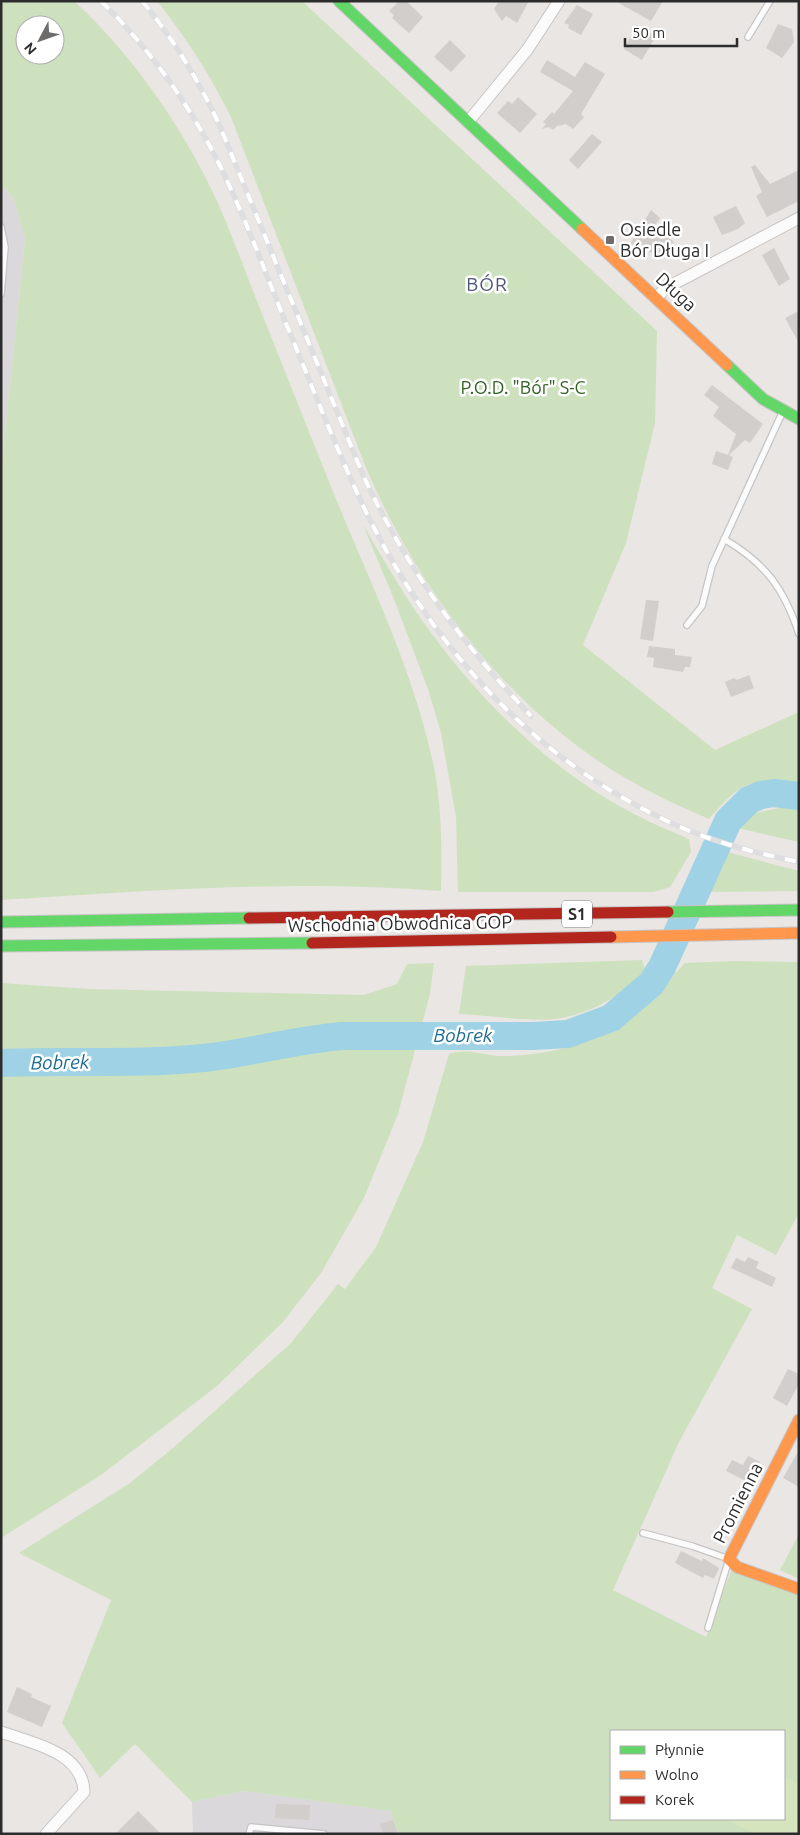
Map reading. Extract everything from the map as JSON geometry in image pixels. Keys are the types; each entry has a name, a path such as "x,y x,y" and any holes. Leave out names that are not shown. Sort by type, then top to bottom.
{"main road":[{"name":"Długa","path":"339,1 763,399 799,419"},
{"name":"Wschodnia Obwodnica GOP","path":"1,922 799,910"},
{"name":"Wschodnia Obwodnica GOP","path":"1,946 799,934"},
{"name":"Promienna","path":"799,1420 729,1560 737,1567 799,1590"}],"street":[{"path":"468,122 527,50 558,1"},
{"path":"656,298 666,288 799,218"},
{"path":"1,1732 66,1757 80,1772 84,1783 84,1792 46,1834"}],"lane":[{"path":"748,37 770,1"},
{"path":"1,227 5,247 1,294"},
{"path":"688,625 702,606 712,566 783,411"},
{"path":"724,539 748,553 779,587 790,606 799,634"},
{"path":"643,1533 692,1546 729,1560 708,1628"},
{"path":"249,1834 251,1827 324,1834"}],"shaded area":[{"path":"1,185 13,197 25,238 1,473"},
{"path":"244,1791 392,1811 398,1834 193,1834 192,1802"}],"green space":[{"path":"1,1 74,1 111,38 160,101 201,169 229,229 336,500 382,608 421,717 435,771 439,805 441,891 331,886 276,886 166,890 1,900 1,473 25,238 13,197 1,185"},
{"name":"P.O.D. \"Bór\" S-C","path":"157,1 302,1 657,331 655,423 626,543 583,645 715,750 799,712 799,784 769,781 748,785 730,797 709,819 637,785 584,751 544,719 507,683 472,644 441,602 413,559 388,514 366,468 231,117 197,57"},
{"path":"363,525 422,621 453,662 501,715 527,739 583,783 655,825 689,839 691,852 670,887 653,892 458,892 456,817 441,733 429,692 394,599"},
{"path":"785,807 799,809 799,842 737,828 749,814"},
{"path":"724,851 799,871 799,891 707,892"},
{"path":"642,960 646,973 627,989 604,1003 567,1017 545,1020 459,1014 466,966"},
{"path":"735,961 799,962 799,1213 776,1255 737,1235 712,1288 752,1309 679,1442 613,1590 706,1637 731,1571 799,1594 799,1834 398,1834 391,1811 244,1791 192,1802 135,1744 100,1778 62,1723 111,1600 19,1553 130,1483 173,1448 291,1343 338,1284 345,1289 376,1247 423,1142 449,1054 471,1052 498,1056 524,1055 561,1049 579,1044 614,1029 644,1008 685,963"},
{"path":"434,963 430,994 398,1114 364,1198 321,1273 283,1322 217,1386 101,1475 1,1538 1,983 90,989 364,995 397,984 407,964"},
{"path":"799,1534 799,1579 780,1570"},
{"path":"785,1777 799,1784 799,1834 756,1834 727,1820 785,1820"}],"building":[{"path":"399,1 406,1 423,17 409,33 392,18 394,15 389,11"},
{"path":"499,1 529,1 517,23 506,16 502,21 494,9"},
{"path":"615,1 663,1 651,21"},
{"path":"577,5 593,14 581,35 568,28 569,25 564,23"},
{"path":"778,24 792,29 794,42 782,58 766,48"},
{"path":"637,25 656,36 642,60 624,49"},
{"path":"450,40 466,56 451,72 434,57"},
{"path":"547,60 575,77 585,62 605,74 581,114 584,117 573,129 566,124 557,126 553,130 549,127 542,129 546,124 543,122 552,112 554,114 573,91 540,72"},
{"path":"518,97 537,114 520,133 497,113 508,101 512,104"},
{"path":"592,134 602,142 578,169 569,160"},
{"path":"755,165 770,184 799,170 799,201 767,217 756,196 762,192 751,167"},
{"path":"736,206 745,223 738,229 722,235 713,217"},
{"path":"651,210 660,218 654,226 674,242 659,259 641,245 638,249 630,244"},
{"path":"774,248 790,279 779,286 762,255"},
{"path":"799,311 799,343 785,318"},
{"path":"712,385 763,424 750,443 745,440 729,455 733,457 728,470 712,464 716,451 728,455 736,434 713,416 719,407 704,395"},
{"path":"646,600 659,601 653,641 640,639"},
{"path":"649,646 675,649 675,655 692,657 690,667 685,667 683,672 653,667 654,658 647,657"},
{"path":"749,675 754,688 731,697 725,682"},
{"path":"748,1257 759,1262 756,1268 776,1278 772,1287 731,1268 736,1258 745,1262"},
{"path":"788,1369 799,1374 799,1384 787,1406 773,1398"},
{"path":"799,1450 799,1487 783,1478"},
{"path":"748,1456 760,1462 750,1483 726,1471 732,1460 743,1465"},
{"path":"681,1551 702,1561 703,1558 719,1568 714,1579 705,1575 703,1578 675,1563"},
{"path":"17,1687 32,1694 31,1697 51,1706 42,1727 7,1712"},
{"path":"276,1804 310,1805 309,1820 275,1818"},
{"path":"138,1811 161,1834 115,1834"},
{"path":"393,1820 398,1834 383,1834 380,1824"}],"waterway":[{"name":"Bobrek","path":"1,1063 178,1060 221,1056 307,1040 342,1036 533,1036 568,1034 611,1018 651,984 662,967 728,821 749,800 761,795 774,793 799,796"}],"railway":[{"path":"101,1 140,43 174,88 218,161 345,466 367,514 393,562 422,608 454,651 488,691 527,728 568,762 613,792 661,818 694,833 763,854 799,862"},
{"path":"142,1 185,60 219,124 363,475 380,509 417,573 458,632 531,716"}],"traffic: fast":[{"path":"339,1 582,229"},
{"path":"727,365 763,399 799,419"},
{"path":"668,912 799,910"},
{"path":"1,922 249,918"},
{"path":"1,946 312,943"}],"traffic: slow":[{"path":"582,229 727,365"},
{"path":"611,937 799,933"},
{"path":"799,1420 729,1559 737,1567 799,1589"}],"traffic: jam":[{"path":"249,918 668,912"},
{"path":"312,943 611,937"}],"place":[{"name":"Osiedle Bór Długa I","path":"610,240"}],"district":[{"name":"BÓR","path":"487,284"}]}
